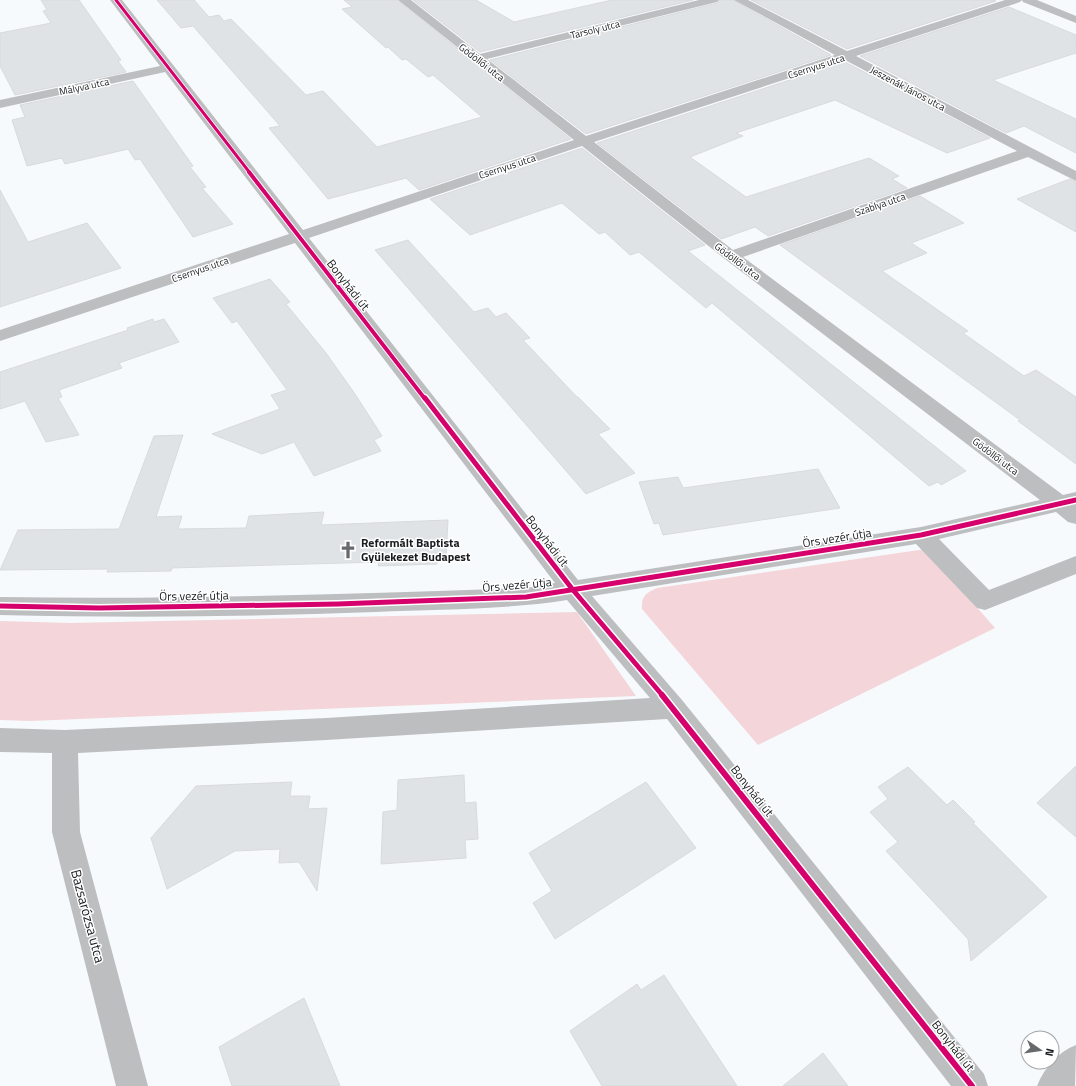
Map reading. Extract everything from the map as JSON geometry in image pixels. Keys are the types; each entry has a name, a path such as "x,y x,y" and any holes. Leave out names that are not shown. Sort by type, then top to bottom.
{"street":[{"name":"Bonyhádi út","path":"116,0 147,38 167,68 573,590 674,708 972,1086"},
{"name":"Gödöllői utca","path":"404,0 731,256 1071,506"},
{"name":"Tarsoly utca","path":"478,58 713,0"},
{"name":"Jeszenák János utca","path":"740,0 1076,176"},
{"name":"Csernyus utca","path":"0,336 584,141 1016,0"},
{"path":"1027,0 1076,20"},
{"name":"Mályva utca","path":"0,104 167,68"},
{"name":"Szablya utca","path":"731,256 1029,152"},
{"name":"Örs vezér útja","path":"0,606 99,608 338,604 526,597 921,535 1071,506"},
{"path":"921,535 985,601 1076,565"},
{"path":"0,740 65,742 326,729 674,708"},
{"name":"Bazsarózsa utca","path":"65,742 66,832 132,1086"},
{"path":"1053,1086 1076,1061"}],"shaded area":[{"path":"926,549 995,628 758,745 642,609 643,598 657,588"},
{"path":"577,612 636,696 30,721 0,720 0,621 71,623"}],"building":[{"path":"41,0 79,0 121,60 118,61 126,72 15,95 0,66 0,33 51,23 43,11 47,10"},
{"path":"157,0 194,0 209,17 219,15 224,21 231,19 306,95 323,91 377,147 482,117 433,75 428,77 406,59 402,60 388,47 386,48 342,9 352,7 344,0 397,0 571,139 419,190 406,178 328,199 269,128 280,126 193,26 181,28"},
{"path":"413,0 476,0 514,22 612,0 693,0 480,52"},
{"path":"720,0 733,0 831,55 586,134 490,60 717,3"},
{"path":"751,0 992,0 996,1 847,49"},
{"path":"1009,7 1076,35 1076,53 993,80 1076,119 1076,153 1024,126 1006,133 860,56"},
{"path":"845,62 990,138 947,153 835,100 736,133 743,136 690,157 746,197 869,158 899,176 892,179 907,188 768,236 755,227 721,239 597,143"},
{"path":"133,81 193,166 190,167 206,187 202,188 233,224 193,237 140,159 135,160 128,149 65,164 62,158 27,166 12,120 25,117 20,105"},
{"path":"582,148 705,245 688,251 966,471 941,485 938,482 929,486 712,303 706,308 639,252 630,255 605,232 599,234 562,203 470,235 430,199"},
{"path":"1070,179 1076,182 1076,232 1017,199"},
{"path":"0,190 28,242 87,223 121,268 0,307"},
{"path":"920,196 964,223 911,243 927,253 882,271 968,331 963,333 1024,376 1036,370 1076,397 1076,464 1018,421 1020,420 780,245"},
{"path":"408,240 474,312 488,308 496,317 506,313 530,338 523,340 577,397 610,429 598,434 635,473 586,494 375,250"},
{"path":"270,279 290,302 286,304 326,353 355,394 382,436 374,440 381,451 314,476 294,442 262,454 212,434 280,409 271,395 287,390 237,321 232,323 213,298"},
{"path":"153,319 154,322 164,319 179,342 119,363 122,368 59,390 62,397 58,398 79,435 46,442 25,401 0,409 0,372 128,330 127,328"},
{"path":"183,435 156,517 182,516 178,529 246,528 249,516 324,512 321,525 448,520 446,558 438,558 437,564 378,566 379,562 172,568 171,571 107,572 108,569 0,570 18,530 119,529 154,436"},
{"path":"818,469 840,508 663,535 659,523 654,524 639,482 678,477 683,488"},
{"path":"1076,766 1076,837 1037,803"},
{"path":"908,767 947,805 953,800 975,822 973,823 1047,897 971,961 968,939 886,851 898,842 870,812 888,799 878,787"},
{"path":"464,775 465,803 476,802 478,839 465,840 466,858 381,864 383,812 397,810 398,780"},
{"path":"292,782 290,796 310,796 308,809 327,808 317,891 299,862 279,863 280,849 235,851 167,889 151,838 196,786"},
{"path":"646,782 696,848 555,939 533,903 552,891 529,853"},
{"path":"664,975 737,1086 602,1086 570,1031 637,984 641,990"},
{"path":"304,998 340,1086 232,1086 219,1047"},
{"path":"823,1053 848,1086 783,1086"}],"cycle path":[{"path":"116,0 573,590 673,708 972,1086"},
{"path":"0,606 99,608 338,604 526,597 921,535 1076,500"}],"place":[{"name":"Reformált Baptista Gyülekezet Budapest","path":"348,550"}]}
